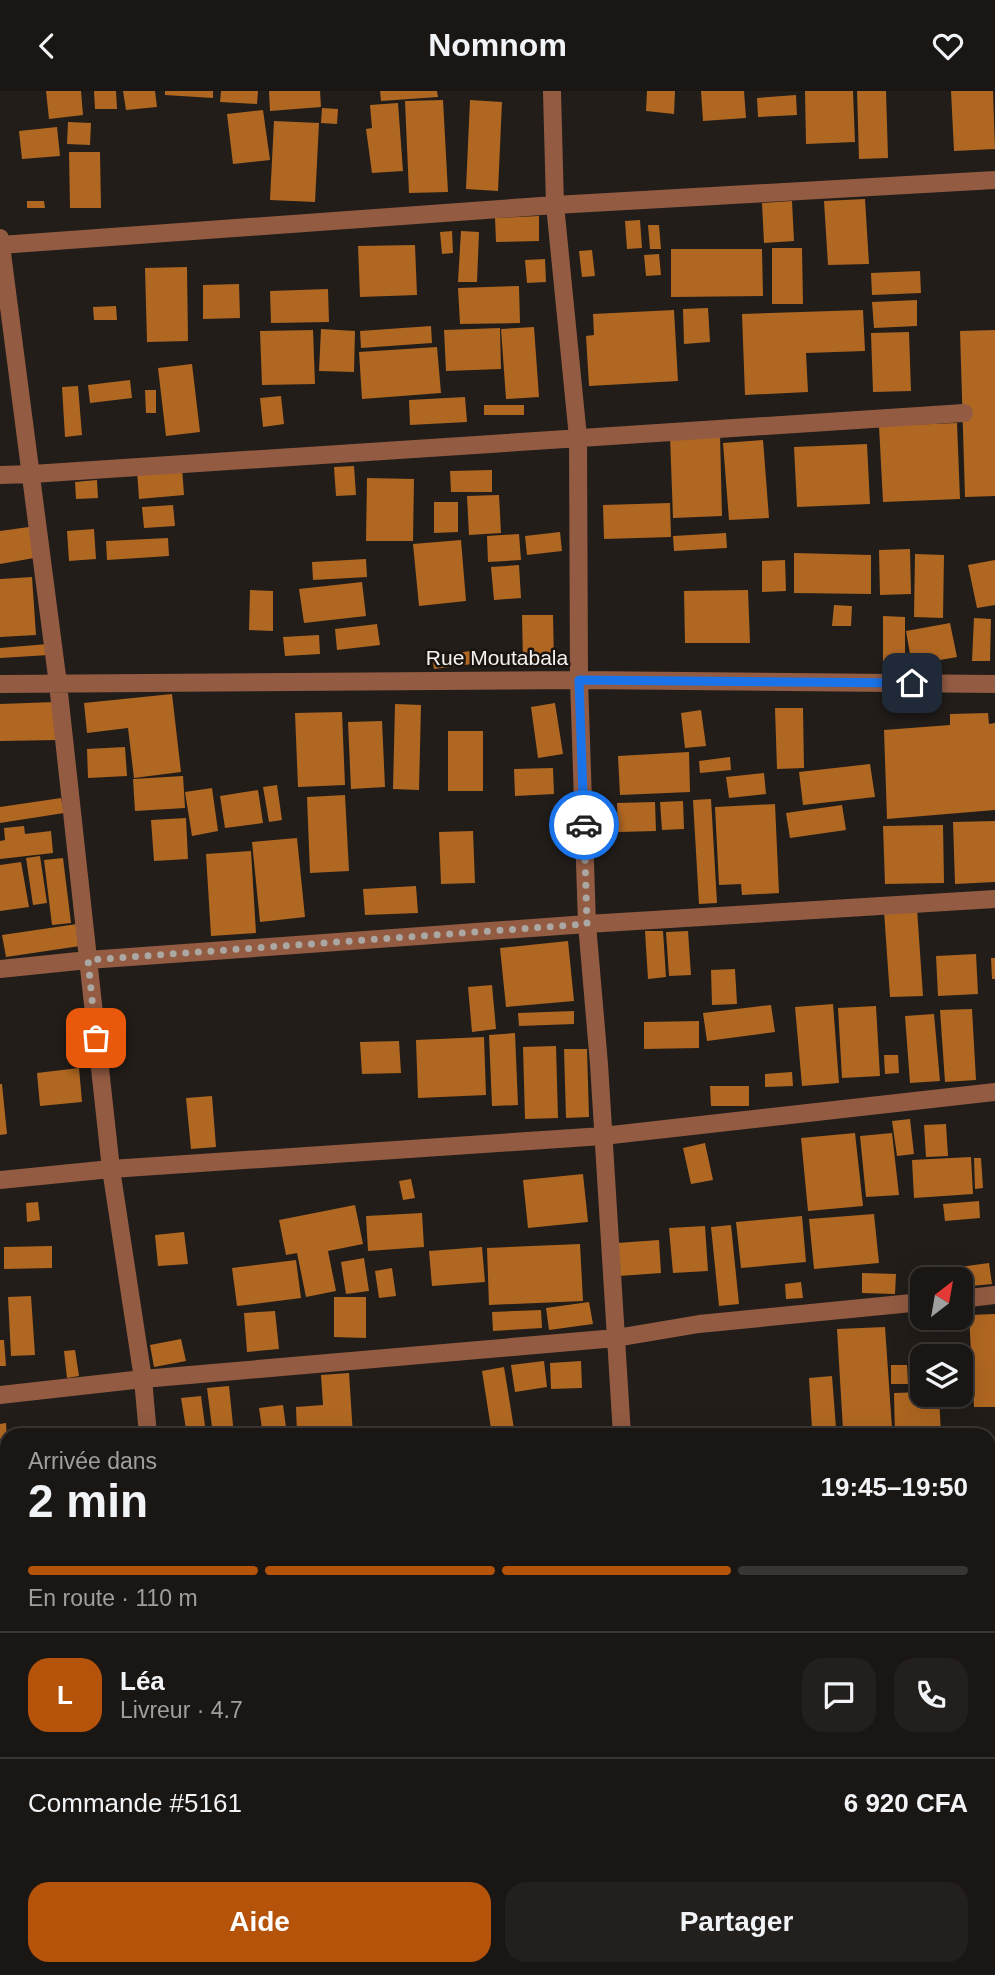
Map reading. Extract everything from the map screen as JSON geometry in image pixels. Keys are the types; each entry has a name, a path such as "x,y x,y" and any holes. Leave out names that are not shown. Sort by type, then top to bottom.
{"street":[{"path":"552,91 555,205 578,437 579,680 587,924 622,1428"},
{"path":"0,245 555,205 995,180"},
{"path":"0,238 58,684 111,1169 148,1428"},
{"path":"0,475 964,413"},
{"name":"Rue Moutabala","path":"0,684 579,680 995,684"},
{"path":"0,969 88,960 587,924 995,898"},
{"path":"0,1180 111,1169 603,1136 995,1092"},
{"path":"973,1298 995,1295"},
{"path":"0,1395 143,1379 616,1338 699,1324 910,1303"}],"building":[{"path":"46,91 81,91 83,115 49,119"},
{"path":"94,91 116,91 117,109 95,109"},
{"path":"123,91 155,91 157,107 126,110"},
{"path":"165,91 213,91 213,98 165,95"},
{"path":"221,91 258,91 257,104 220,102"},
{"path":"269,91 320,91 321,107 270,111"},
{"path":"380,91 437,91 438,97 381,101"},
{"path":"647,91 675,91 674,114 646,111"},
{"path":"701,91 744,91 746,118 703,121"},
{"path":"805,91 853,91 855,142 806,144"},
{"path":"857,91 886,91 888,158 859,159"},
{"path":"951,91 993,91 995,149 954,151"},
{"path":"796,95 797,115 758,117 757,98"},
{"path":"443,100 448,192 409,193 405,101"},
{"path":"470,100 502,102 498,191 466,189"},
{"path":"398,103 403,171 372,173 366,129 372,128 370,105"},
{"path":"322,108 338,109 337,124 321,123"},
{"path":"263,110 270,160 233,164 227,114"},
{"path":"274,121 319,123 315,202 270,200"},
{"path":"68,122 91,123 90,145 67,144"},
{"path":"57,127 60,156 22,159 19,131"},
{"path":"69,152 100,152 101,208 70,208"},
{"path":"865,199 869,264 828,265 824,201"},
{"path":"27,201 44,201 45,208 27,208"},
{"path":"792,201 794,241 764,243 762,203"},
{"path":"539,216 539,241 496,242 495,218"},
{"path":"640,220 642,248 627,249 625,221"},
{"path":"648,225 659,225 661,249 650,249"},
{"path":"452,231 453,253 442,254 440,232"},
{"path":"461,231 479,232 477,282 458,282"},
{"path":"415,245 417,295 360,297 358,246"},
{"path":"772,248 802,248 803,304 772,304"},
{"path":"671,249 762,249 763,296 671,297"},
{"path":"592,250 595,276 582,277 579,251"},
{"path":"659,254 661,275 646,276 644,255"},
{"path":"545,259 546,282 527,283 525,260"},
{"path":"187,267 188,341 147,342 145,268"},
{"path":"920,271 921,293 872,295 871,273"},
{"path":"239,284 240,318 203,319 203,285"},
{"path":"519,286 520,323 460,324 458,288"},
{"path":"328,289 329,322 271,323 270,291"},
{"path":"917,300 917,326 874,328 872,302"},
{"path":"116,306 117,320 94,320 93,307"},
{"path":"708,308 710,342 684,344 683,309"},
{"path":"674,310 678,381 589,386 586,336 594,335 593,314"},
{"path":"863,310 865,351 806,353 808,392 745,395 742,314"},
{"path":"431,326 432,343 361,348 360,331"},
{"path":"534,327 539,397 506,399 501,329"},
{"path":"500,328 501,369 446,371 444,330"},
{"path":"321,329 355,331 354,372 319,371"},
{"path":"313,330 315,384 262,385 260,331"},
{"path":"995,330 995,496 965,497 960,331"},
{"path":"909,332 911,391 873,392 871,333"},
{"path":"437,347 441,393 362,399 359,352"},
{"path":"192,364 200,432 166,436 158,368"},
{"path":"130,380 132,398 90,403 88,385"},
{"path":"78,386 82,435 65,437 62,387"},
{"path":"145,390 156,390 156,413 146,413"},
{"path":"281,396 284,424 263,427 260,398"},
{"path":"465,397 467,422 410,425 409,400"},
{"path":"484,405 524,405 524,415 484,415"},
{"path":"957,423 960,499 883,502 879,426"},
{"path":"720,434 722,516 673,518 670,436"},
{"path":"763,440 769,518 729,520 723,443"},
{"path":"867,444 870,504 797,507 794,447"},
{"path":"354,466 356,495 336,496 334,467"},
{"path":"182,467 184,495 139,499 137,470"},
{"path":"492,470 492,492 451,492 450,471"},
{"path":"367,478 414,479 413,541 366,541"},
{"path":"97,480 98,498 76,499 75,482"},
{"path":"499,495 501,533 469,535 467,496"},
{"path":"434,502 458,502 458,532 434,533"},
{"path":"670,503 671,537 604,539 603,505"},
{"path":"173,505 175,526 144,528 142,507"},
{"path":"29,527 34,558 0,564 0,531"},
{"path":"94,529 96,559 69,561 67,531"},
{"path":"560,532 562,551 527,555 525,536"},
{"path":"726,533 727,548 674,551 673,536"},
{"path":"519,534 521,560 488,562 487,536"},
{"path":"168,538 169,556 107,560 106,541"},
{"path":"461,540 466,601 419,606 413,544"},
{"path":"910,549 911,594 880,595 879,550"},
{"path":"794,553 871,555 871,594 794,593"},
{"path":"915,554 944,555 943,618 914,617"},
{"path":"366,559 367,577 313,580 312,562"},
{"path":"785,560 786,591 762,592 762,561"},
{"path":"995,560 995,605 977,608 968,565"},
{"path":"519,565 521,598 494,600 491,567"},
{"path":"32,577 36,635 0,637 0,579"},
{"path":"362,582 366,616 304,623 299,589"},
{"path":"250,590 273,591 273,631 249,630"},
{"path":"748,590 750,643 685,643 684,591"},
{"path":"834,605 852,606 851,626 832,626"},
{"path":"522,615 553,615 554,662 523,662"},
{"path":"883,616 905,617 905,662 883,662"},
{"path":"974,618 991,619 990,661 972,661"},
{"path":"950,623 957,657 912,665 906,631"},
{"path":"377,624 380,645 337,650 335,629"},
{"path":"319,635 320,654 285,656 283,637"},
{"path":"48,644 49,655 0,658 0,648"},
{"path":"470,651 472,664 434,669 432,657"},
{"path":"172,694 181,772 134,778 128,728 87,733 84,703"},
{"path":"55,702 57,740 0,741 0,704"},
{"path":"555,703 563,754 538,758 531,707"},
{"path":"395,704 421,705 419,790 393,789"},
{"path":"775,708 803,708 804,768 777,769"},
{"path":"701,710 706,746 685,748 681,713"},
{"path":"342,712 345,785 298,787 295,713"},
{"path":"988,713 989,724 995,723 995,810 887,819 884,730 950,725 950,714"},
{"path":"382,721 385,787 351,789 348,722"},
{"path":"448,731 483,731 483,791 448,791"},
{"path":"125,747 127,776 88,778 87,749"},
{"path":"689,752 690,792 620,795 618,756"},
{"path":"730,757 731,770 700,773 699,761"},
{"path":"870,764 875,797 803,805 799,772"},
{"path":"553,768 554,794 515,796 514,769"},
{"path":"764,773 766,794 729,798 726,777"},
{"path":"183,776 185,808 135,811 133,779"},
{"path":"277,785 282,820 269,822 263,787"},
{"path":"212,788 218,831 192,836 185,792"},
{"path":"258,790 263,823 225,828 220,796"},
{"path":"345,795 349,871 310,873 307,797"},
{"path":"61,798 64,813 0,823 0,807"},
{"path":"711,799 717,903 699,904 693,800"},
{"path":"683,801 684,829 662,830 660,802"},
{"path":"655,802 656,831 618,832 617,803"},
{"path":"775,804 779,893 742,895 741,884 719,885 715,807"},
{"path":"842,805 846,830 790,838 786,813"},
{"path":"186,818 188,859 154,861 151,820"},
{"path":"995,821 995,882 955,884 953,822"},
{"path":"943,825 944,883 885,884 883,826"},
{"path":"24,826 25,834 51,831 53,853 0,859 0,841 5,840 4,828"},
{"path":"473,831 475,883 441,884 439,832"},
{"path":"297,838 305,917 260,922 252,842"},
{"path":"251,851 256,933 211,936 206,854"},
{"path":"40,856 47,903 33,905 26,858"},
{"path":"63,858 71,923 52,925 44,860"},
{"path":"21,862 29,907 0,911 0,865"},
{"path":"416,886 418,913 365,915 363,889"},
{"path":"917,909 923,996 890,997 884,911"},
{"path":"77,924 80,946 6,957 2,935"},
{"path":"645,931 663,931 666,977 648,979"},
{"path":"688,931 691,975 669,976 666,932"},
{"path":"568,941 574,1001 506,1007 500,948"},
{"path":"976,954 978,994 938,996 936,956"},
{"path":"991,958 995,958 995,979 992,979"},
{"path":"735,969 737,1004 712,1005 711,970"},
{"path":"492,985 496,1029 472,1032 468,987"},
{"path":"833,1004 839,1083 802,1086 795,1007"},
{"path":"771,1005 775,1032 707,1041 703,1013"},
{"path":"876,1006 880,1076 842,1078 838,1008"},
{"path":"972,1009 976,1080 945,1082 940,1010"},
{"path":"574,1011 574,1024 519,1026 518,1013"},
{"path":"934,1014 940,1081 910,1083 905,1016"},
{"path":"699,1021 699,1048 644,1049 644,1022"},
{"path":"515,1033 518,1105 492,1106 489,1035"},
{"path":"484,1037 486,1095 418,1098 416,1040"},
{"path":"399,1041 401,1073 362,1074 360,1042"},
{"path":"556,1046 558,1118 525,1119 523,1047"},
{"path":"564,1049 587,1049 589,1117 566,1118"},
{"path":"884,1055 898,1055 899,1073 885,1074"},
{"path":"79,1068 82,1102 40,1106 37,1073"},
{"path":"792,1072 793,1086 765,1087 765,1074"},
{"path":"0,1084 7,1134 0,1135"},
{"path":"710,1086 749,1086 749,1106 711,1106"},
{"path":"212,1096 216,1147 191,1149 186,1098"},
{"path":"910,1119 914,1154 897,1156 892,1121"},
{"path":"946,1124 948,1156 926,1157 924,1125"},
{"path":"855,1133 863,1206 808,1211 801,1138"},
{"path":"892,1133 899,1195 866,1197 860,1136"},
{"path":"705,1143 713,1180 691,1184 683,1148"},
{"path":"971,1157 973,1194 914,1198 912,1160"},
{"path":"974,1158 981,1158 983,1188 975,1189"},
{"path":"583,1174 588,1222 528,1228 523,1180"},
{"path":"411,1179 415,1198 403,1200 399,1181"},
{"path":"979,1201 980,1218 945,1221 943,1204"},
{"path":"38,1202 40,1220 27,1222 26,1203"},
{"path":"355,1205 363,1244 328,1251 336,1291 306,1297 297,1253 286,1255 279,1220"},
{"path":"422,1213 424,1247 368,1251 366,1216"},
{"path":"874,1214 879,1263 814,1269 809,1219"},
{"path":"802,1216 806,1262 741,1268 736,1222"},
{"path":"731,1225 739,1304 719,1306 711,1227"},
{"path":"705,1226 708,1271 673,1273 669,1228"},
{"path":"184,1232 188,1264 158,1266 155,1235"},
{"path":"659,1240 661,1273 619,1276 617,1243"},
{"path":"580,1244 583,1301 489,1305 487,1248"},
{"path":"52,1246 52,1268 4,1269 4,1247"},
{"path":"482,1247 485,1282 432,1286 429,1251"},
{"path":"364,1258 369,1291 346,1294 341,1262"},
{"path":"296,1260 301,1298 237,1306 232,1268"},
{"path":"989,1263 992,1284 973,1286 973,1267 959,1267"},
{"path":"392,1268 396,1296 379,1298 375,1271"},
{"path":"862,1273 896,1274 895,1294 862,1293"},
{"path":"801,1282 803,1298 786,1299 785,1284"},
{"path":"31,1296 35,1355 11,1356 8,1297"},
{"path":"334,1297 366,1297 366,1338 334,1337"},
{"path":"589,1302 593,1324 549,1330 546,1308"},
{"path":"541,1310 542,1328 493,1331 492,1312"},
{"path":"275,1311 279,1349 247,1352 244,1313"},
{"path":"995,1314 995,1407 974,1407 973,1344 971,1344 970,1330 973,1330 973,1315"},
{"path":"885,1327 892,1428 843,1428 837,1329"},
{"path":"181,1339 186,1361 154,1367 150,1345"},
{"path":"0,1340 4,1340 6,1366 0,1366"},
{"path":"75,1350 79,1376 67,1378 64,1351"},
{"path":"544,1361 547,1387 515,1392 511,1365"},
{"path":"581,1361 582,1388 551,1389 550,1363"},
{"path":"891,1365 907,1365 908,1384 891,1384"},
{"path":"504,1367 514,1428 491,1428 482,1371"},
{"path":"349,1373 353,1428 297,1428 296,1407 323,1405 321,1375"},
{"path":"832,1376 836,1428 812,1428 809,1378"},
{"path":"229,1386 233,1428 212,1428 207,1388"},
{"path":"910,1392 910,1407 940,1407 941,1428 895,1428 894,1393"},
{"path":"201,1396 205,1426 186,1428 181,1398"},
{"path":"283,1405 286,1428 262,1428 259,1408"}],"way so far":[{"path":"96,1038 88,960 587,924 584,825"}],"route":[{"path":"584,825 579,680 912,683"}]}
